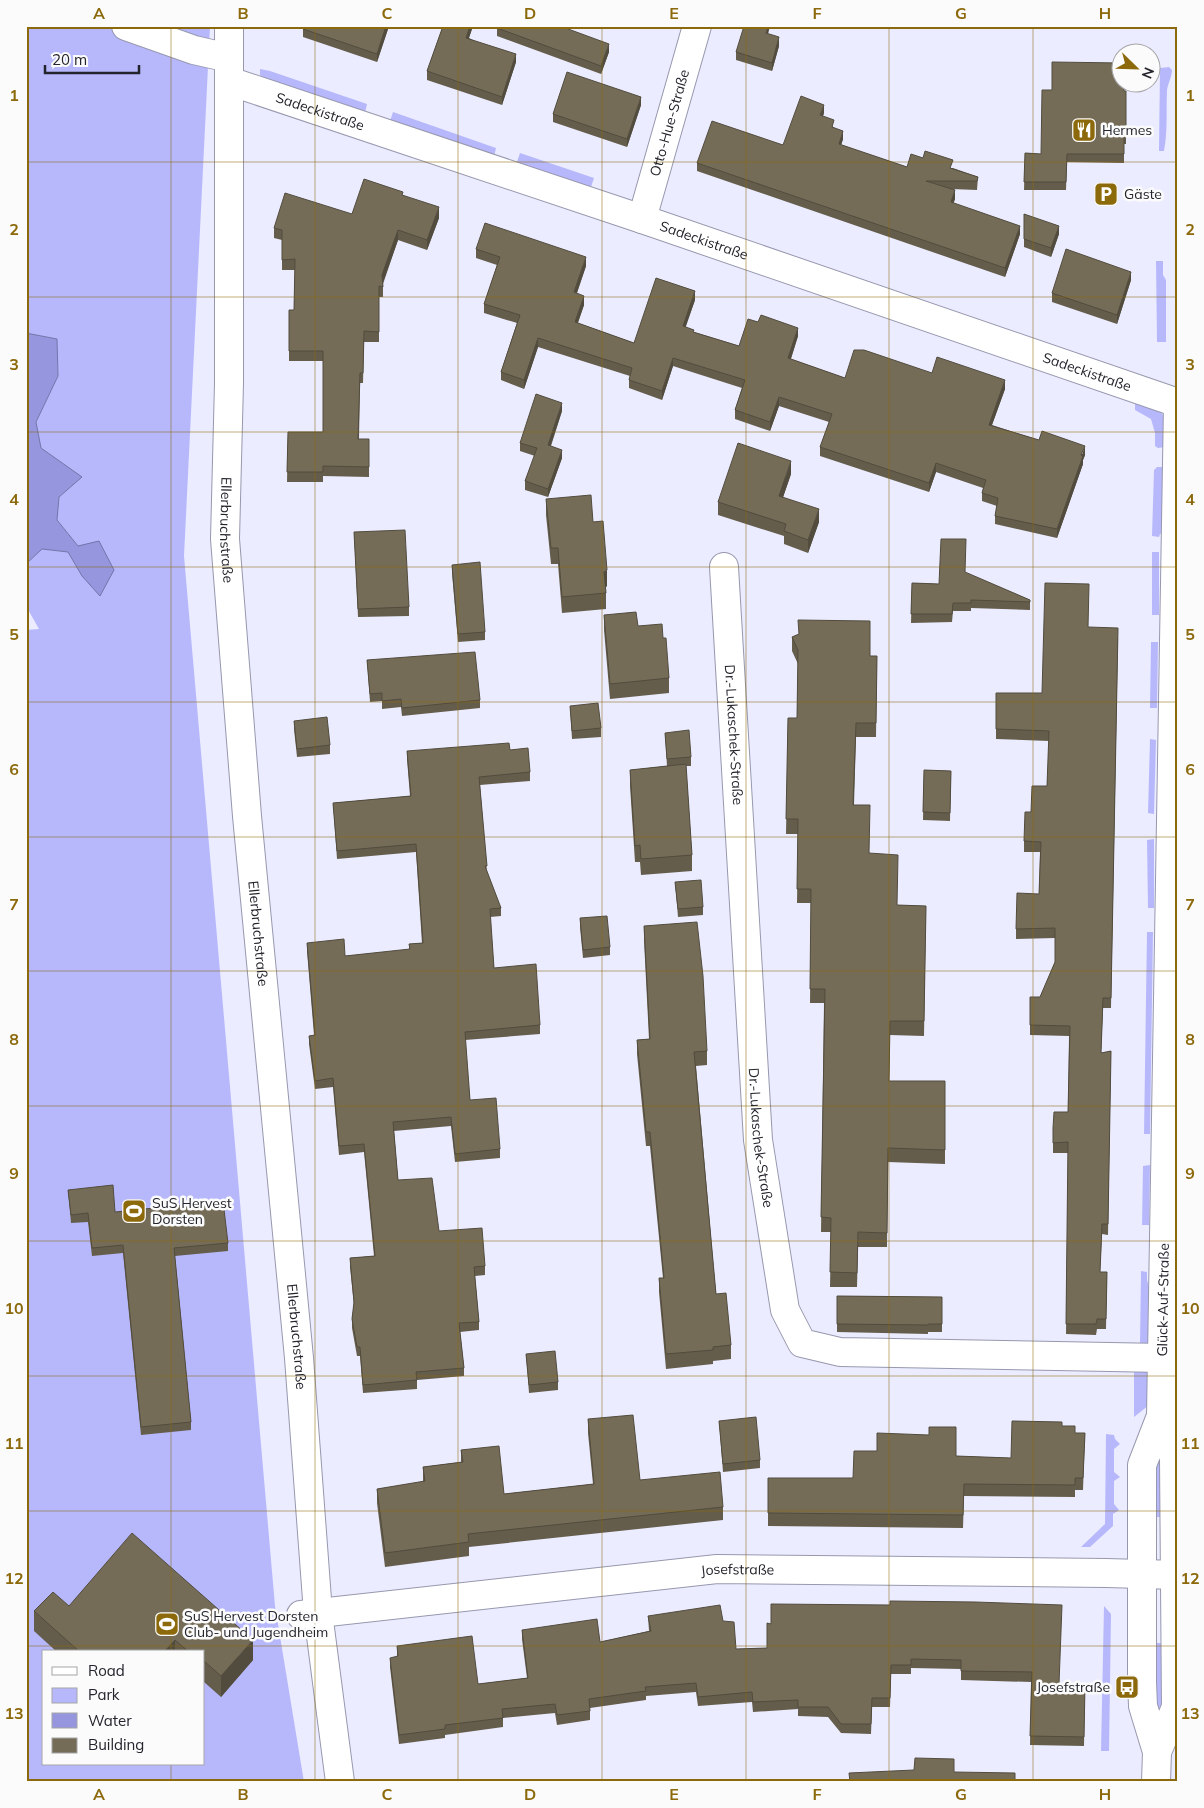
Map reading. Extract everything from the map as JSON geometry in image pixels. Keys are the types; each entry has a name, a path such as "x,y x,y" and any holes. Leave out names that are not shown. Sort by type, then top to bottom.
{"street":[{"name":"Sadeckistraße","path":"126,26 194,50 229,70 642,219 1178,404"},
{"name":"Ellerbruchstraße","path":"229,26 230,383 225,539 247,816 299,1358 309,1614 340,1782"},
{"name":"Otto-Hue-Straße","path":"642,219 697,26"},
{"name":"Glück-Auf-Straße","path":"1156,1782 1156,1752 1143,1706 1142,1466 1161,1416 1163,1358 1178,404"},
{"name":"Dr.-Lukaschek-Straße","path":"724,567 758,1140 785,1310 802,1343 840,1352 1163,1358"},
{"name":"Glück-Auf-Straße","path":"1156,1752 1176,1707 1174,1458 1161,1416"},
{"name":"Josefstraße","path":"309,1614 360,1610 718,1569 1142,1573 1176,1575"}],"green space":[{"name":"SuS Hervest Dorsten","path":"26,26 210,26 184,556 275,1606 304,1782 26,1782 26,630 39,629 26,606 26,564 42,549 68,552 82,576 78,546 57,520 59,497 81,477 41,448 36,422 58,376 57,339 26,333"},
{"path":"1169,67 1172,70 1167,90 1164,151 1159,151 1160,92 1162,92 1162,68"},
{"path":"260,69 367,104 365,113 269,81 260,75"},
{"path":"393,112 496,148 494,157 390,121"},
{"path":"520,153 594,178 590,190 516,165"},
{"path":"1156,261 1163,261 1163,275 1166,280 1166,342 1157,342"},
{"path":"1135,400 1154,408 1163,415 1165,420 1165,447 1158,448 1155,446 1155,433 1151,419 1135,410"},
{"path":"1157,467 1164,467 1164,532 1159,537 1152,536 1154,470"},
{"path":"1152,552 1159,552 1159,615 1152,615"},
{"path":"1151,642 1158,642 1157,708 1150,708"},
{"path":"1150,739 1156,740 1154,814 1148,813"},
{"path":"1154,839 1154,908 1148,908 1147,840"},
{"path":"1147,932 1153,932 1150,1134 1144,1134"},
{"path":"1150,1165 1149,1225 1142,1225 1143,1166"},
{"path":"1141,1271 1147,1272 1147,1280 1152,1298 1151,1342 1147,1344 1140,1344"},
{"path":"1134,1369 1150,1371 1149,1405 1134,1417"},
{"path":"1106,1434 1114,1435 1120,1444 1114,1449 1114,1472 1120,1477 1114,1481 1114,1504 1119,1510 1113,1514 1113,1526 1090,1547 1081,1547 1105,1524"},
{"path":"1161,1454 1165,1517 1147,1517 1147,1468"},
{"path":"1104,1606 1111,1614 1109,1751 1101,1751"},
{"path":"1151,1643 1169,1643 1163,1707 1156,1708"}],"water":[{"path":"26,333 57,339 58,376 36,422 41,448 82,477 59,497 57,520 78,546 99,541 114,570 100,596 82,576 68,552 42,549 26,564"}],"building":[{"path":"303,26 386,26 377,54 303,29"},
{"path":"443,26 470,26 466,38 516,54 502,97 427,71"},
{"path":"498,26 560,26 609,44 601,66 497,28"},
{"path":"744,26 768,26 766,33 779,37 772,63 736,52"},
{"name":"Hermes","path":"1052,62 1112,63 1112,92 1126,92 1124,154 1067,154 1066,182 1024,182 1025,153 1041,154 1042,90 1052,90"},
{"path":"567,72 641,97 627,139 553,114"},
{"path":"801,96 824,105 820,115 834,120 832,127 843,131 839,144 907,167 911,154 923,158 925,151 953,160 950,168 978,177 977,181 926,181 955,190 951,202 1020,226 1005,268 697,163 712,121 783,145"},
{"path":"364,179 403,192 402,195 439,207 427,240 398,230 382,275 383,287 379,286 379,332 364,331 363,373 360,373 358,439 369,439 369,467 323,466 323,472 287,472 288,432 323,432 323,351 289,351 289,310 294,310 295,259 282,260 282,230 274,228 285,193 352,214"},
{"path":"1024,214 1059,226 1051,248 1024,239"},
{"path":"485,223 586,257 574,292 584,296 575,322 634,343 656,278 695,291 683,326 694,330 693,332 739,346 748,319 758,322 761,315 798,328 788,358 845,378 854,350 864,350 932,373 937,357 1005,380 989,425 1039,440 1042,431 1085,446 1057,529 995,516 998,498 982,493 986,480 936,463 929,483 820,447 832,414 779,397 770,422 735,410 745,380 673,358 662,391 629,380 632,368 538,338 524,380 501,372 520,315 484,304 500,257 476,249"},
{"path":"1066,249 1131,272 1117,315 1052,293"},
{"path":"536,394 562,403 548,445 562,450 548,489 525,481 537,448 520,443"},
{"path":"738,443 791,461 779,496 819,509 808,540 784,531 786,524 718,502"},
{"path":"591,495 593,522 603,521 607,570 604,572 606,593 562,597 558,548 551,548 546,499"},
{"path":"405,530 409,607 358,609 354,532"},
{"path":"941,539 966,539 965,572 1030,600 1030,602 971,600 971,603 953,603 952,614 911,614 912,583 939,584"},
{"path":"480,562 485,632 458,634 452,565"},
{"path":"1045,583 1089,584 1088,627 1118,628 1111,998 1103,998 1101,1053 1111,1051 1108,1224 1102,1224 1100,1272 1107,1272 1106,1319 1097,1319 1096,1324 1066,1324 1068,1142 1053,1143 1053,1128 1054,1112 1068,1112 1070,1026 1030,1025 1030,997 1040,997 1055,962 1055,928 1016,929 1017,893 1039,894 1041,842 1024,841 1025,812 1031,812 1032,786 1047,786 1049,731 996,729 996,693 1042,693"},
{"path":"636,612 638,626 662,624 663,638 666,638 669,678 610,684 604,615"},
{"path":"798,620 870,621 870,656 877,656 876,723 856,723 853,805 870,805 869,853 898,855 897,905 926,906 924,1021 890,1021 889,1081 945,1081 945,1150 888,1148 887,1233 858,1232 857,1273 830,1272 831,1218 821,1217 825,989 810,989 811,889 797,889 798,819 786,819 788,718 797,718 798,650 792,637 799,634"},
{"path":"475,652 480,700 402,708 401,699 382,701 382,693 370,694 367,660"},
{"path":"598,703 601,728 572,731 570,706"},
{"path":"327,717 330,745 297,749 294,721"},
{"path":"689,730 691,757 667,759 665,733"},
{"path":"509,743 510,750 528,748 530,772 479,777 487,866 485,866 501,908 490,909 494,968 536,964 540,1025 465,1032 470,1100 496,1098 500,1149 455,1154 451,1117 393,1122 398,1180 432,1178 439,1231 482,1228 485,1266 474,1267 479,1322 459,1323 464,1368 416,1372 417,1380 363,1385 360,1347 357,1347 352,1319 354,1302 350,1258 375,1256 364,1144 339,1146 333,1078 315,1081 309,1036 315,1035 307,943 344,939 345,956 410,949 409,944 423,943 416,844 337,851 333,803 411,796 407,751"},
{"path":"686,764 692,855 641,859 640,845 635,846 630,770"},
{"path":"924,770 951,771 950,813 923,812"},
{"path":"701,880 703,907 678,909 675,882"},
{"path":"607,916 610,947 583,950 580,918"},
{"path":"697,922 703,976 707,1051 694,1052 716,1294 726,1293 731,1345 713,1347 713,1350 666,1354 659,1278 664,1278 650,1132 646,1132 637,1040 650,1039 644,926"},
{"path":"113,1185 115,1212 223,1201 228,1243 174,1248 191,1422 141,1427 123,1245 92,1248 88,1213 71,1215 68,1190"},
{"path":"837,1296 942,1297 942,1324 837,1324"},
{"path":"555,1351 558,1382 529,1385 526,1354"},
{"path":"633,1415 640,1480 720,1472 723,1507 468,1534 469,1542 385,1553 377,1489 425,1481 423,1467 463,1462 461,1450 499,1446 504,1494 594,1484 588,1419"},
{"path":"756,1417 760,1460 723,1464 719,1421"},
{"path":"1012,1421 1062,1422 1062,1426 1075,1426 1075,1433 1085,1433 1083,1478 1075,1478 1075,1485 964,1484 963,1515 768,1513 768,1478 853,1478 854,1451 877,1451 877,1433 929,1435 929,1427 956,1427 956,1456 1011,1458"},
{"path":"132,1533 253,1640 221,1676 205,1662 205,1650 187,1650 175,1640 166,1650 78,1650 34,1611 53,1592 69,1606"},
{"path":"890,1601 1062,1605 1059,1684 1085,1684 1084,1737 1030,1736 1032,1672 961,1671 961,1660 911,1659 911,1665 891,1665 890,1698 872,1698 871,1724 841,1724 828,1707 798,1707 798,1700 753,1702 752,1692 698,1697 696,1683 645,1687 646,1691 589,1699 590,1711 557,1715 555,1704 502,1709 503,1718 445,1725 445,1729 399,1735 390,1658 398,1656 397,1646 472,1636 478,1684 528,1678 522,1630 597,1619 600,1642 651,1631 648,1616 720,1605 723,1621 734,1622 736,1649 767,1648 767,1623 771,1624 771,1604 890,1605"},
{"path":"915,1758 954,1759 954,1772 1015,1773 1015,1782 850,1782 849,1773 914,1770"}],"place":[{"name":"Hermes","path":"1084,130"},
{"name":"Gäste","path":"1106,194"},
{"name":"SuS Hervest Dorsten","path":"134,1211"},
{"name":"SuS Hervest Dorsten Club- und Jugendheim","path":"167,1624"},
{"name":"Josefstraße","path":"1127,1687"}]}
